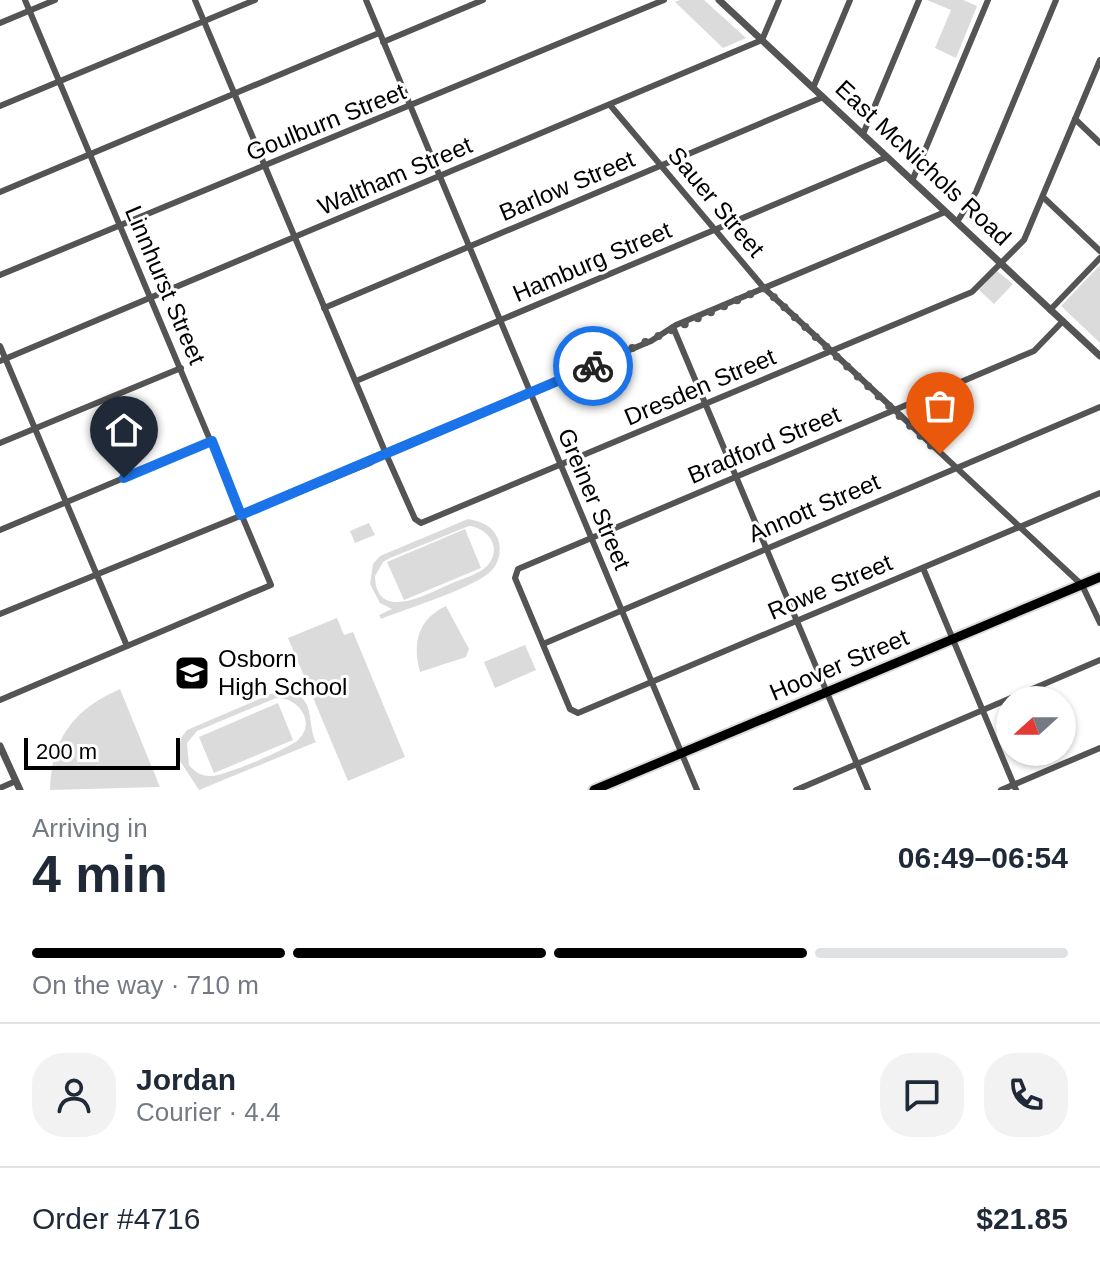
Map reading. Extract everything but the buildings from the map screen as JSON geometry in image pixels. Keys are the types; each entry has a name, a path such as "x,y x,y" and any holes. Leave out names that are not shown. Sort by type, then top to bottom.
{"main road":[{"name":"Hoover Street","path":"594,790 1100,577"}],"street":[{"name":"Linnhurst Street","path":"25,0 271,585 127,646"},
{"path":"0,23 55,0"},
{"path":"195,0 386,454"},
{"path":"0,106 255,0"},
{"name":"Greiner Street","path":"366,0 697,790"},
{"path":"383,42 483,0"},
{"name":"Goulburn Street","path":"0,275 664,0"},
{"name":"East McNichols Road","path":"719,0 1100,356"},
{"path":"762,40 779,0"},
{"path":"813,88 850,0"},
{"path":"863,134 919,0"},
{"path":"912,181 988,0"},
{"path":"957,222 976,192 1056,0"},
{"path":"0,192 379,33"},
{"name":"Waltham Street","path":"3,360 762,40"},
{"name":"Dresden Street","path":"386,454 415,519 423,523 972,292 1024,240 1100,60"},
{"name":"Barlow Street","path":"324,308 823,97"},
{"name":"Sauer Street","path":"610,105 764,288 1082,585 1100,623"},
{"path":"1075,119 1100,143"},
{"name":"Hamburg Street","path":"356,381 887,157"},
{"path":"1043,197 1100,251"},
{"path":"0,614 386,454 651,341 673,327 945,212"},
{"path":"1050,310 1100,258"},
{"name":"Bradford Street","path":"543,644 515,572 736,475 1034,351 1063,321"},
{"path":"673,327 868,790"},
{"path":"0,346 3,360 127,646 0,700"},
{"path":"0,443 181,368"},
{"name":"Annott Street","path":"543,644 1100,407"},
{"path":"0,530 212,441"},
{"name":"Rowe Street","path":"543,644 573,713 1100,493"},
{"path":"923,568 1015,787"},
{"path":"796,790 1100,660"},
{"path":"0,746 20,790"},
{"path":"1001,790 1015,787 1100,748"},
{"path":"0,788 16,781"}],"shaded area":[{"path":"704,0 746,38 723,48 675,2"},
{"path":"927,0 963,0 977,6 956,58 935,48 951,10"},
{"path":"1100,265 1100,343 1061,306"},
{"path":"997,271 1013,284 994,304 979,290"},
{"path":"468,519 490,527 496,534 500,548 495,566 479,579 381,619 379,615 392,609 380,603 370,584 373,564 380,556","holes":["469,526 488,535 494,546 492,559 483,569 403,602 392,602 377,590 375,576 383,562"]},
{"path":"369,523 375,535 355,543 350,531"},
{"path":"465,529 481,568 404,600 387,562"},
{"path":"446,606 469,649 466,657 420,672 417,642 423,625"},
{"path":"337,618 344,635 353,632 405,757 348,781 288,638"},
{"path":"525,645 536,670 495,688 484,662"},
{"path":"120,689 160,787 50,790 55,756 68,728 90,706"},
{"path":"278,691 300,696 305,702 316,742 199,790 178,758 181,738 187,730","holes":["276,698 298,706 305,719 306,726 298,740 255,762 217,775 201,774 189,765 187,743 197,731"]},
{"path":"278,703 293,740 214,773 199,737"}],"way so far":[{"path":"593,366 651,341 676,325 764,288 940,454"}],"place":[{"name":"Osborn High School","path":"192,673"}],"route":[{"path":"124,478 212,441 241,515 593,366"}]}
